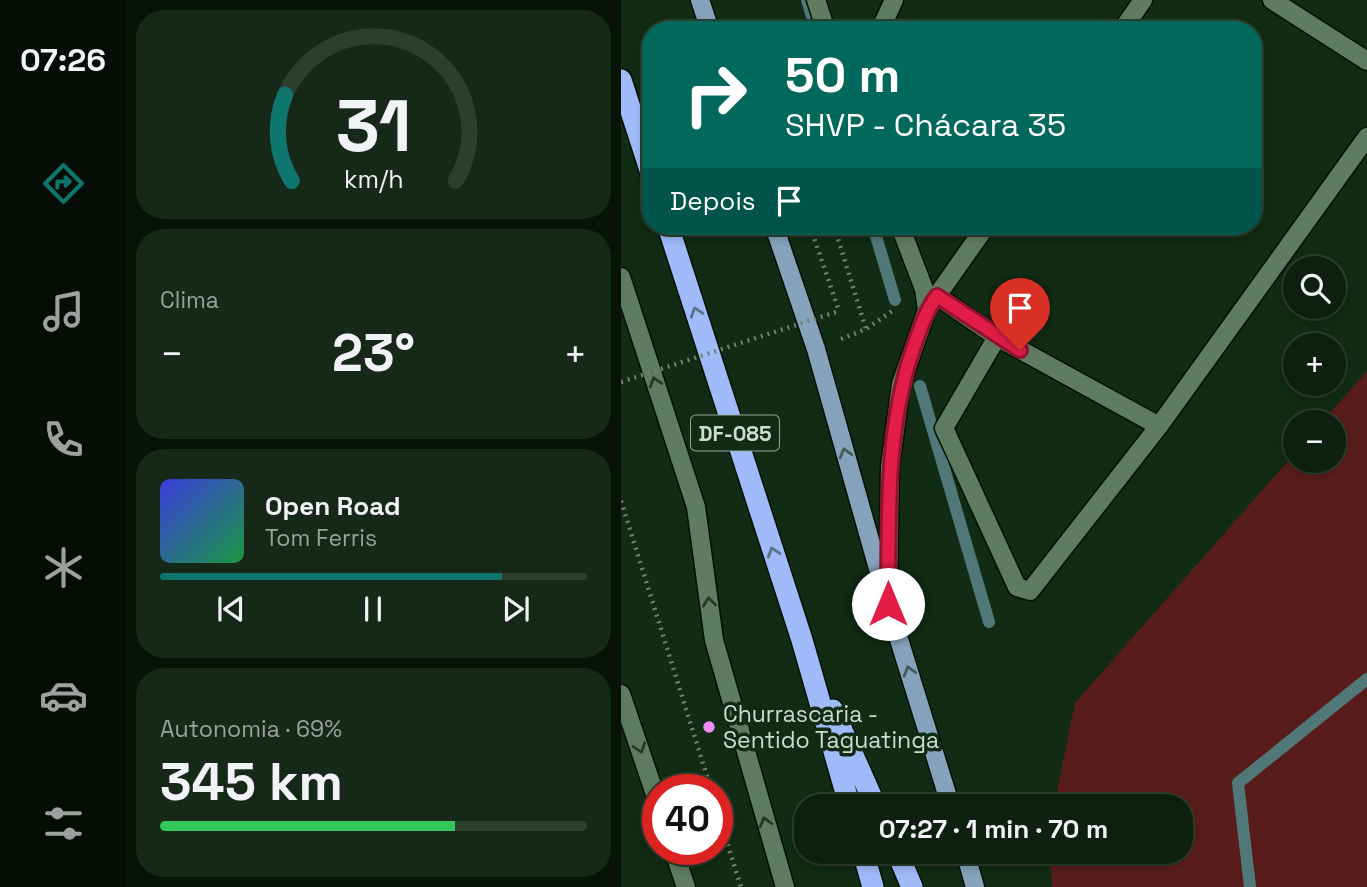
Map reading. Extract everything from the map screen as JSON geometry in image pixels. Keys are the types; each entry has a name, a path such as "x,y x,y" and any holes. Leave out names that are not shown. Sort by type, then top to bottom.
{"highway":[{"path":"621,80 642,145"},
{"name":"DF-085","path":"671,235 802,640 846,794"},
{"path":"802,640 870,794"},
{"path":"866,864 873,887"},
{"path":"902,864 912,887"}],"main road":[{"path":"700,0 707,21"},
{"path":"777,235 816,349 888,604 947,794"},
{"path":"968,864 975,887"}],"street":[{"path":"816,0 823,21"},
{"path":"884,21 894,0"},
{"path":"1128,21 1143,0"},
{"path":"1272,0 1367,61"},
{"path":"997,337 944,428 1017,587 1030,591 1159,426 1367,137"},
{"path":"904,235 929,298 1159,426"},
{"path":"888,604 890,467 901,384 929,298 979,235"},
{"path":"621,277 696,507 714,640 785,887"},
{"path":"621,694 648,774"},
{"path":"678,865 686,887"}],"path":[{"path":"621,382 839,311 813,235"},
{"path":"837,235 866,328"},
{"path":"816,349 929,298"},
{"path":"621,501 706,774"},
{"path":"733,862 741,887"}],"shaded area":[{"path":"1367,371 1367,887 1052,887 1051,864 1193,864 1193,794 1057,794 1075,703 1283,467 1283,473 1346,473 1346,410 1333,410"}],"waterway":[{"path":"807,0 813,21"},
{"path":"876,235 895,300"},
{"path":"920,386 989,622"},
{"path":"1250,887 1238,783 1367,679"}],"place":[{"name":"Churrascaria - Sentido Taguatinga","path":"709,727"}],"route":[{"path":"888,604 890,467 901,384 927,310 937,296 1020,350"}]}
